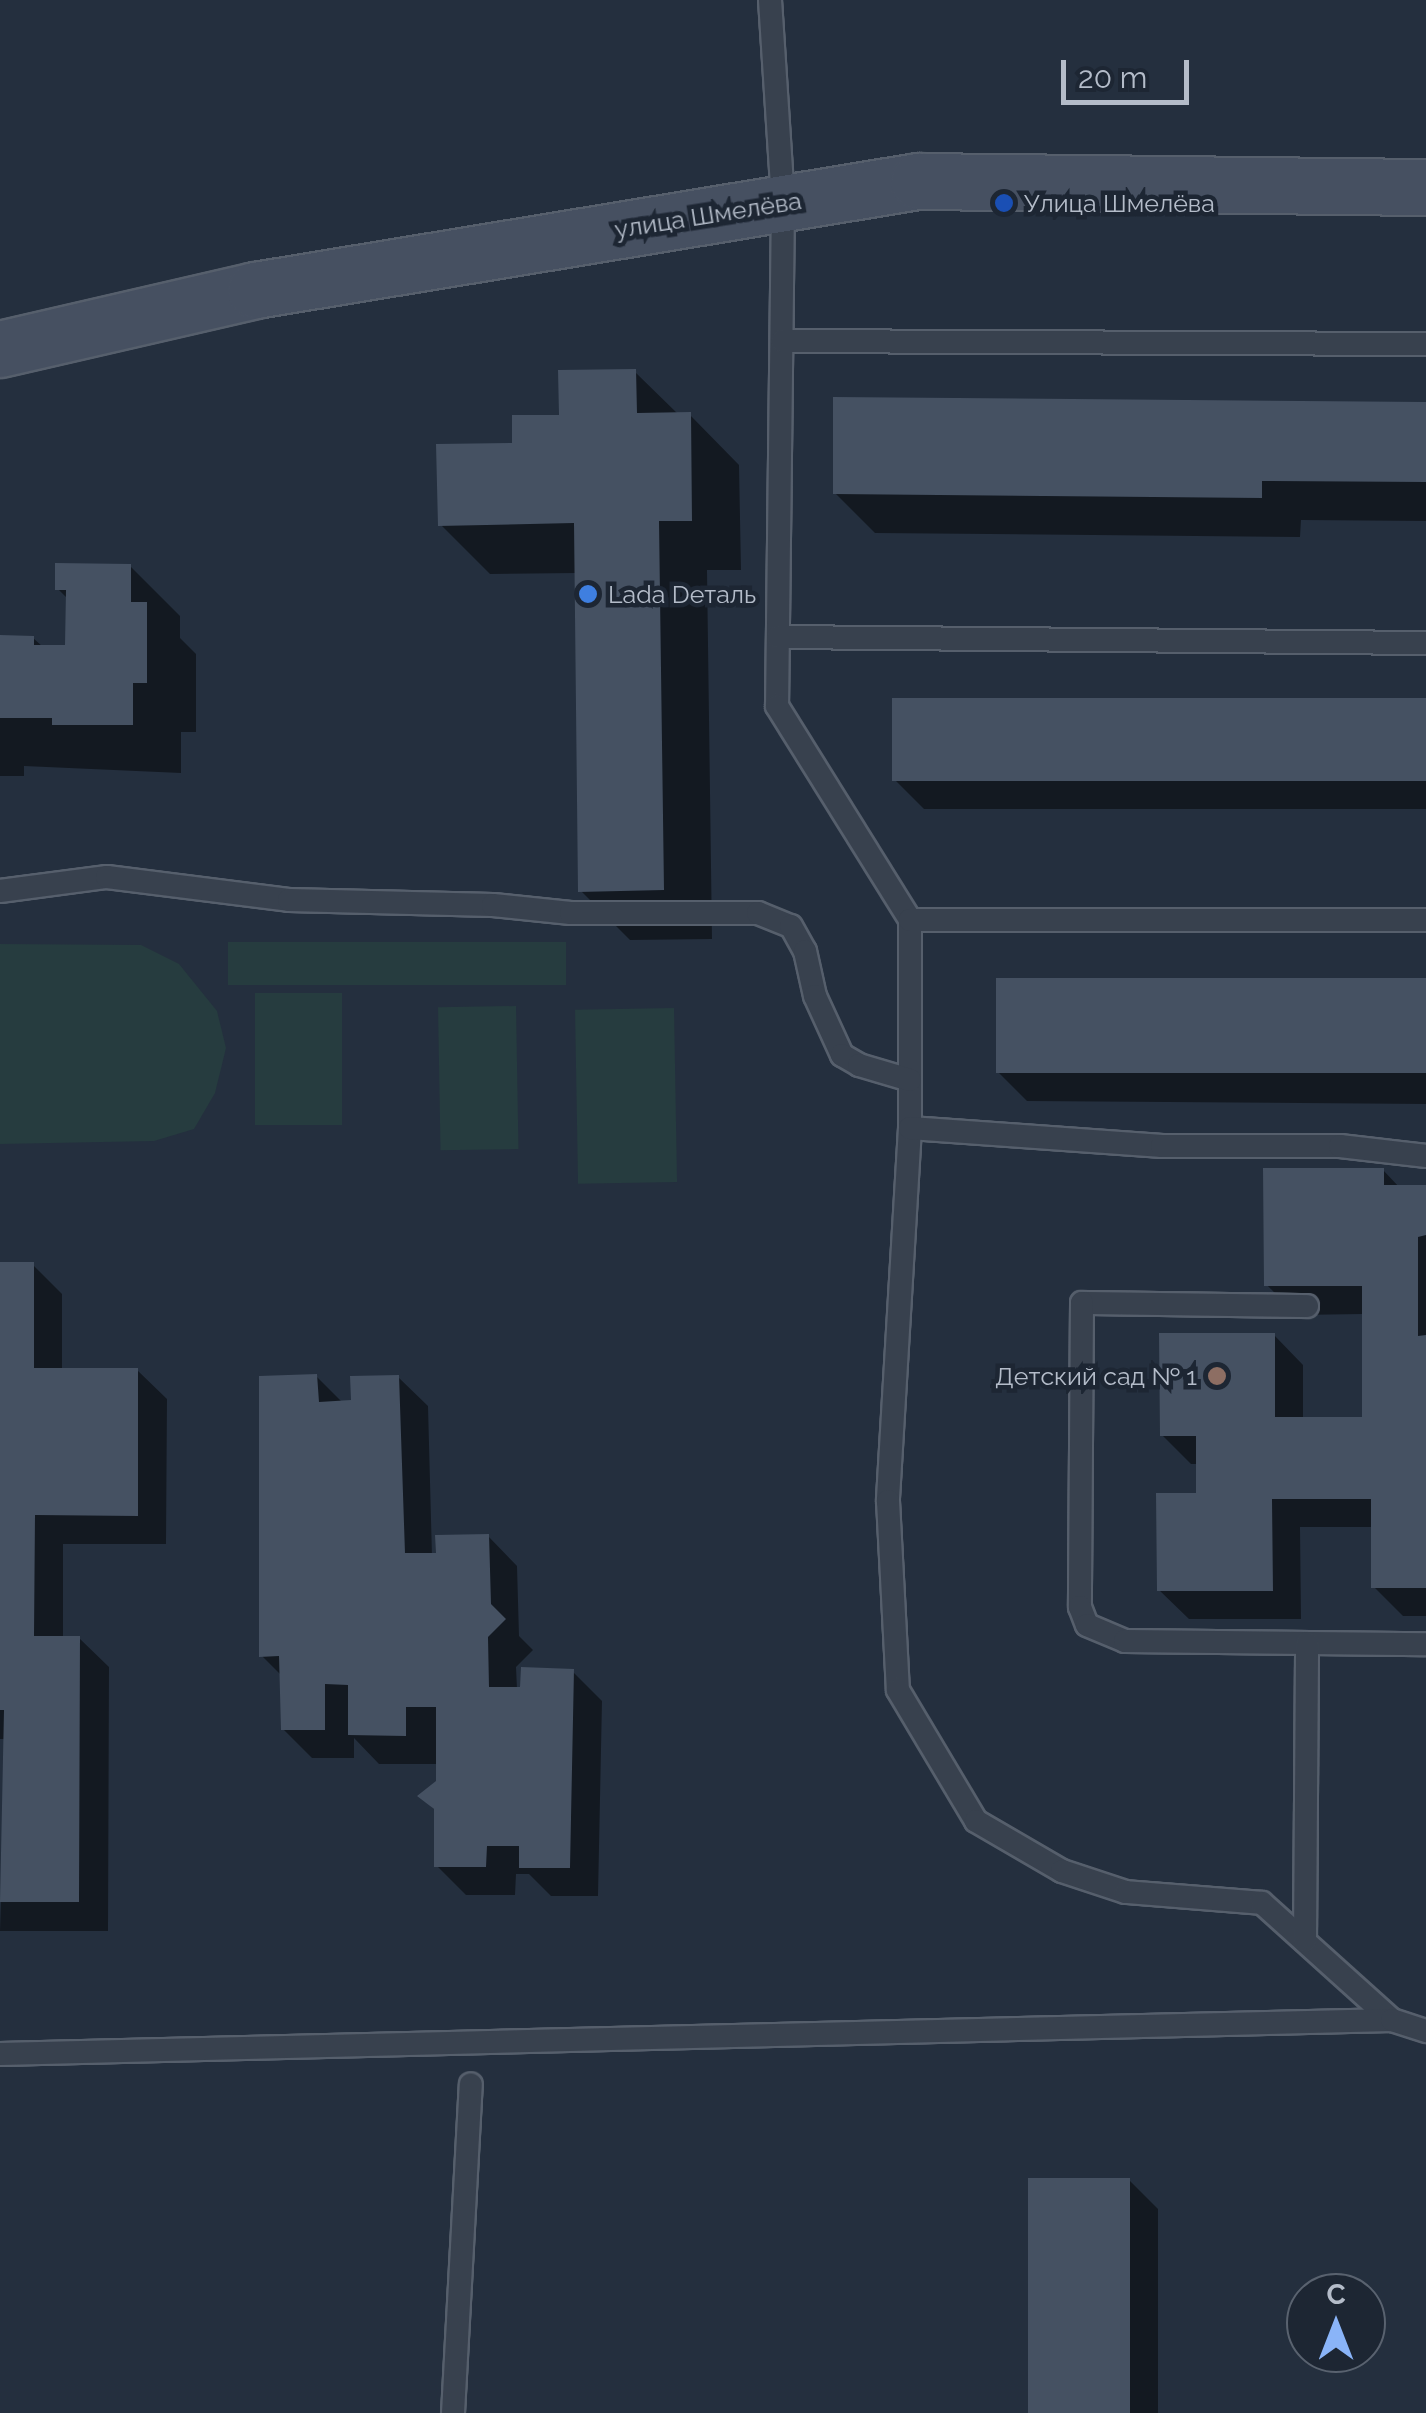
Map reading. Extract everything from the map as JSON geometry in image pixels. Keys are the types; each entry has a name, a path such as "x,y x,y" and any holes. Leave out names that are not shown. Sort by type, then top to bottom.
{"main road":[{"name":"улица Шмелёва","path":"0,349 256,290 918,180 1426,187"}],"lane":[{"path":"770,0 783,203 777,706 910,920 910,1128 888,1501 898,1690 976,1821 1062,1871 1126,1892 1262,1903 1392,2020"},
{"path":"782,341 1426,344"},
{"path":"778,637 1426,644"},
{"path":"0,891 107,877 289,900 492,904 571,913 758,913 792,926 804,951 815,996 842,1054 860,1065 910,1080"},
{"path":"910,920 1426,920"},
{"path":"910,1128 1162,1146 1340,1146 1426,1156"},
{"path":"1306,1306 1082,1303 1080,1607 1087,1625 1125,1641 1426,1644"},
{"path":"1304,1942 1306,1643"},
{"path":"0,2054 1392,2020 1426,2031"},
{"path":"454,2413 471,2084"}],"green space":[{"path":"228,942 566,942 566,985 228,985"},
{"path":"0,944 141,945 179,964 217,1011 226,1048 215,1093 194,1129 154,1141 0,1144"},
{"path":"255,993 342,993 342,1125 255,1125"},
{"path":"516,1006 518,1149 441,1150 438,1007"},
{"path":"674,1008 677,1182 578,1184 575,1010"}],"building":[{"path":"636,369 637,413 691,412 692,521 659,521 664,890 578,892 574,523 438,526 436,444 512,443 512,415 559,415 558,370"},
{"path":"833,397 1426,402 1426,482 1262,481 1262,498 833,494"},
{"path":"55,563 131,564 131,602 147,602 147,683 133,683 133,725 52,725 52,718 0,718 0,635 34,636 34,645 65,645 66,590 55,590"},
{"path":"892,698 1426,698 1426,781 892,781"},
{"path":"996,978 1426,978 1426,1073 996,1073"},
{"name":"Детский сад № 1","path":"1263,1168 1384,1168 1384,1185 1426,1185 1426,1235 1418,1237 1418,1336 1426,1335 1426,1588 1371,1588 1371,1499 1272,1499 1273,1591 1157,1591 1156,1493 1196,1493 1196,1436 1160,1436 1159,1333 1275,1333 1275,1417 1362,1417 1362,1286 1264,1286"},
{"path":"0,1262 34,1262 34,1368 138,1368 138,1516 35,1515 34,1636 80,1636 79,1902 0,1902 4,1710 0,1710"},
{"path":"317,1374 319,1402 351,1400 350,1376 399,1375 405,1553 436,1553 435,1535 489,1534 491,1604 506,1619 488,1637 489,1687 520,1687 521,1667 574,1669 570,1868 519,1868 519,1846 487,1846 486,1867 434,1867 434,1809 417,1796 436,1781 436,1707 406,1707 406,1736 348,1735 348,1685 325,1684 325,1730 281,1730 279,1656 259,1657 259,1376"},
{"path":"1028,2178 1130,2178 1130,2413 1028,2413"}],"place":[{"name":"Улица Шмелёва","path":"1004,203"},
{"name":"Lada Dеталь","path":"588,594"},
{"name":"Детский сад № 1","path":"1217,1376"}]}
